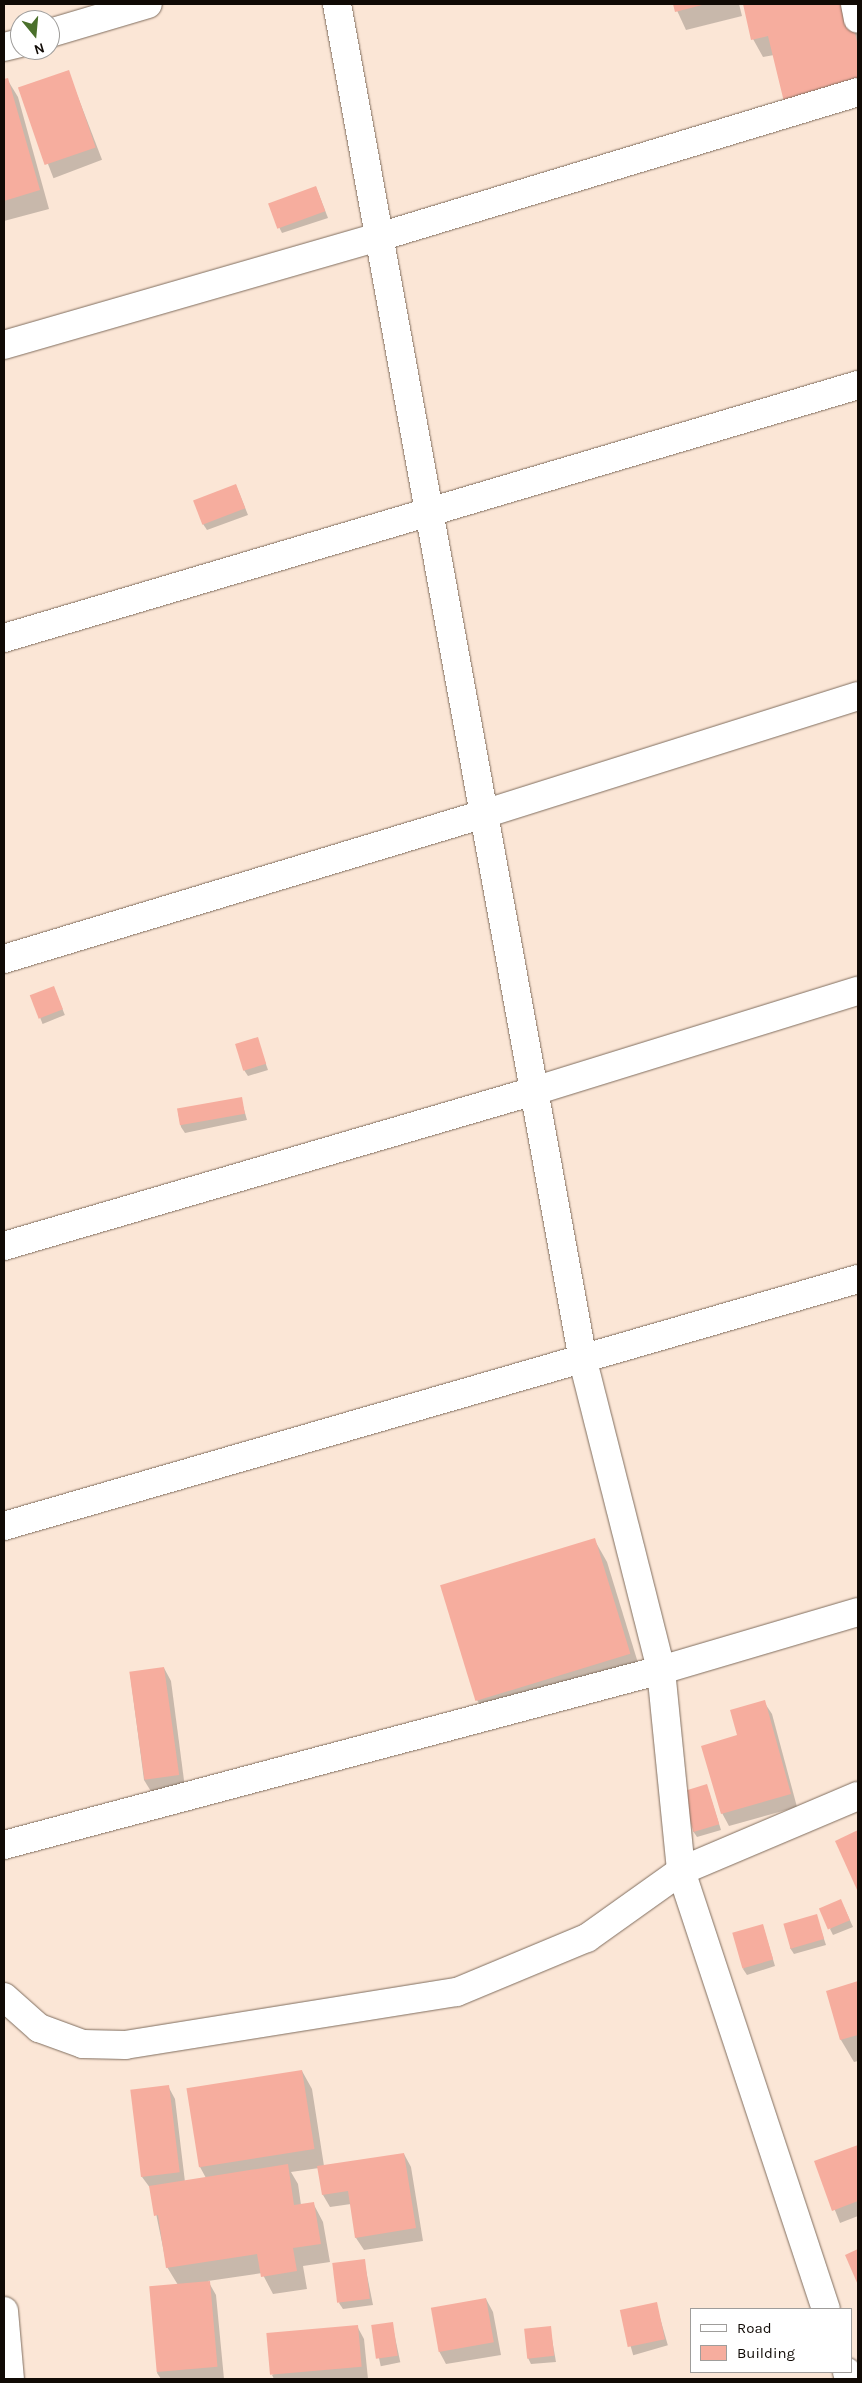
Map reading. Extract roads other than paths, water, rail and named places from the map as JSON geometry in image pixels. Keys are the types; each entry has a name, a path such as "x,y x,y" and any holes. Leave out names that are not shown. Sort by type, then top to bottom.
{"street":[{"path":"60,31 148,4"},
{"path":"337,4 583,1362 661,1670 681,1871 826,2308"},
{"path":"856,4 858,19"},
{"path":"4,345 379,237 858,92"},
{"path":"4,638 429,514 858,385"},
{"path":"4,959 484,814 858,696"},
{"path":"4,1246 534,1091 858,991"},
{"path":"4,1526 583,1362 858,1279"},
{"path":"4,1845 661,1670 858,1612"},
{"path":"4,1997 39,2028 83,2044 124,2045 457,1992 587,1938 681,1871 858,1796"},
{"path":"4,2311 10,2379"}]}
